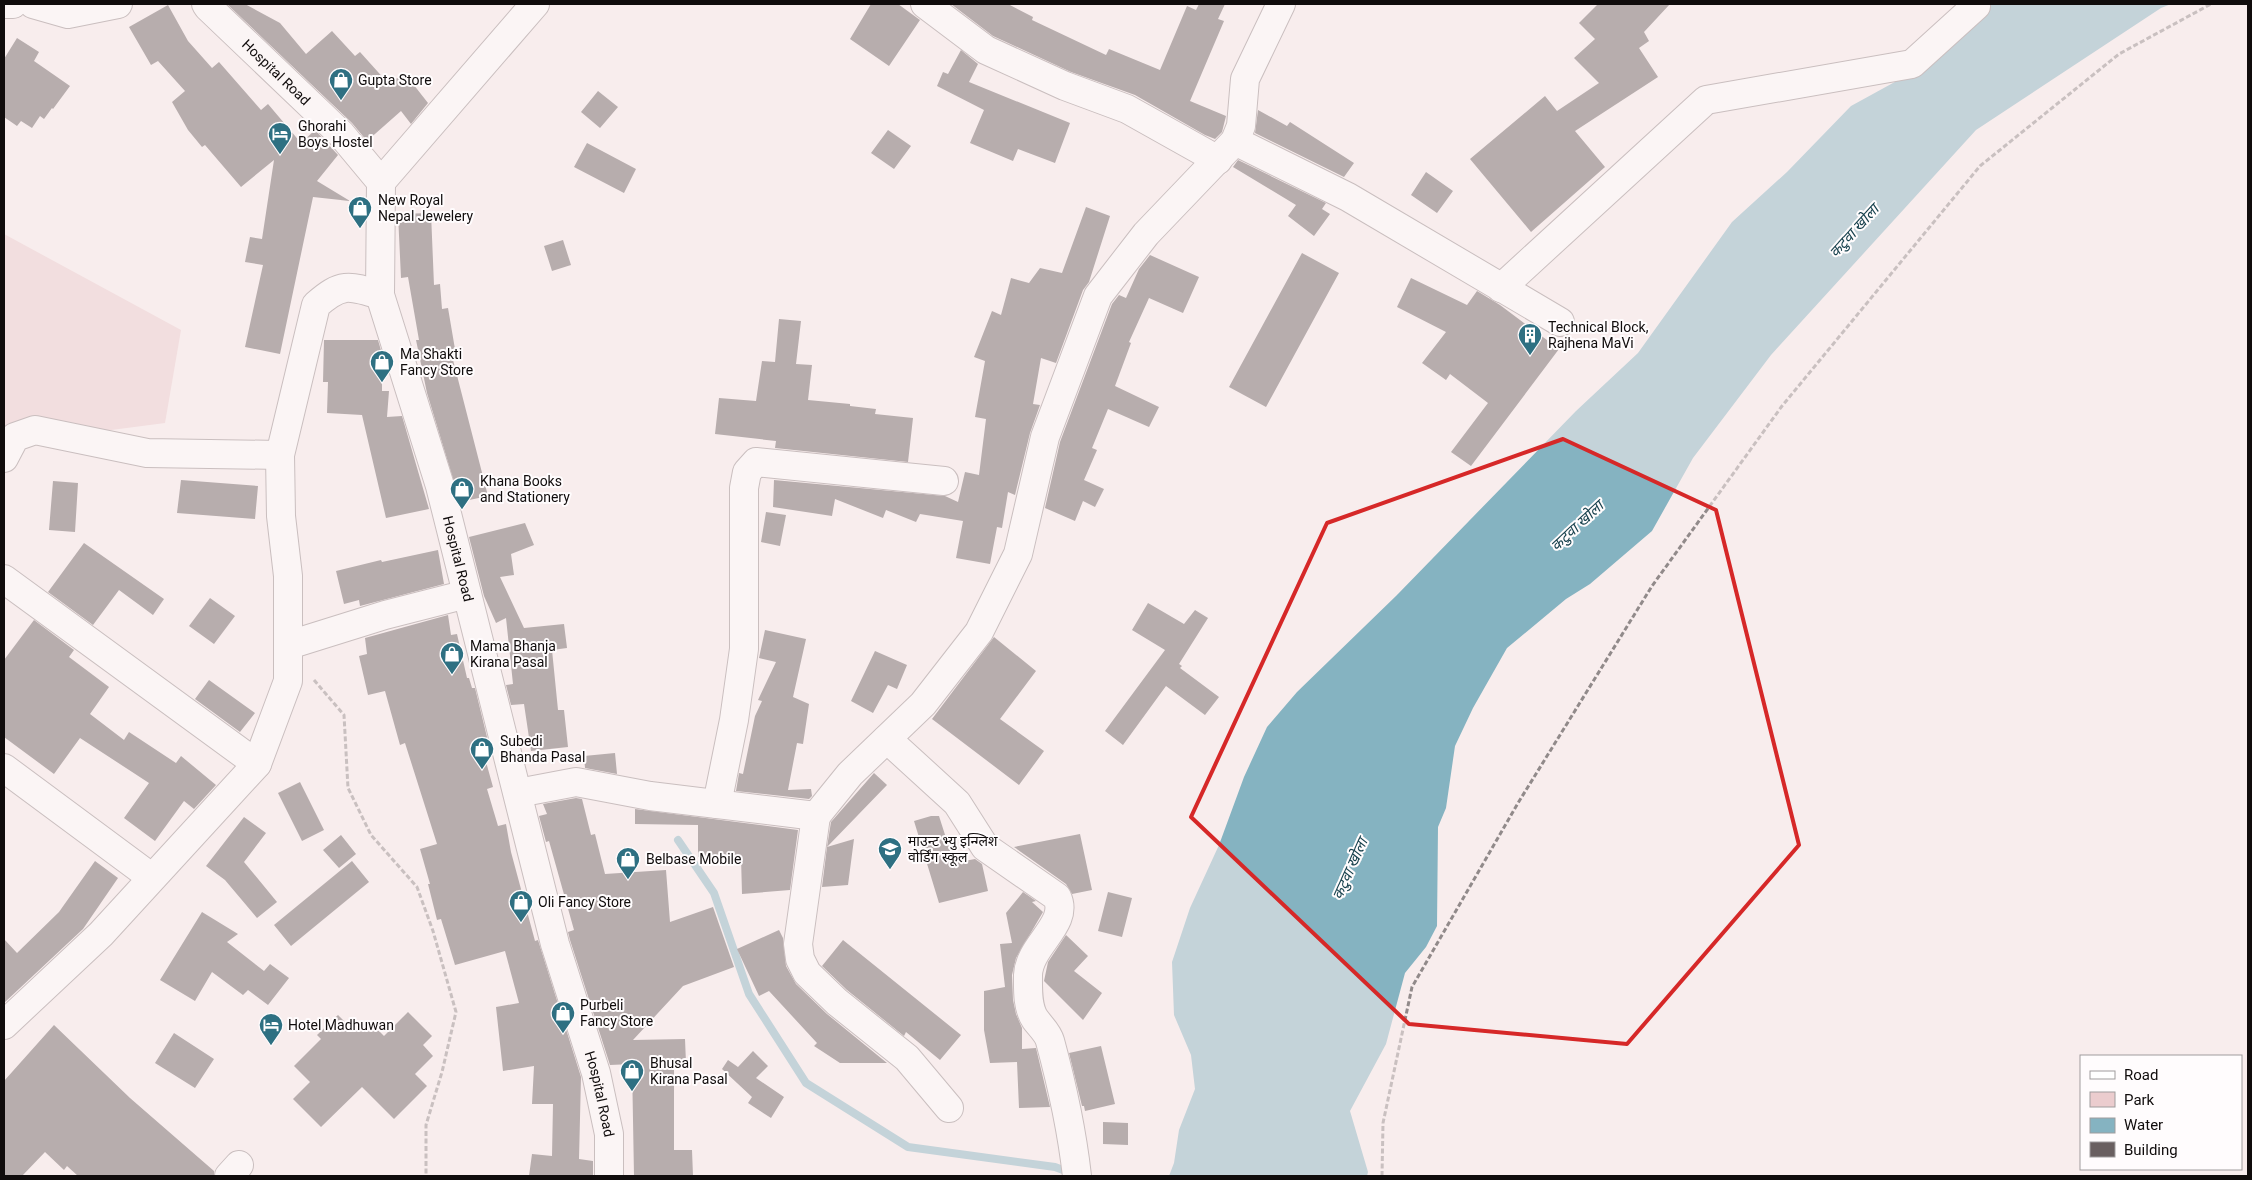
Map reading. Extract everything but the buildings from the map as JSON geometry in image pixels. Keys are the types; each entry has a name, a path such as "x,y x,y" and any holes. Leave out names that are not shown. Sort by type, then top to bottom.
{"street":[{"path":"4,4 12,4"},
{"path":"33,4 68,14 118,4"},
{"name":"Hospital Road","path":"206,4 341,134 381,182 380,294 440,486 555,944 596,1073 609,1134 609,1176"},
{"path":"381,182 535,4"},
{"path":"925,4 986,50 1065,86 1348,198 1560,322"},
{"path":"949,1108 907,1058 837,1002 807,972 800,959 798,944 816,816 850,774 923,704 979,632 1018,554 1045,437 1098,296 1146,234 1227,150 1241,126 1245,79 1281,4"},
{"path":"1501,288 1706,100 1912,64 1976,6 1973,4"},
{"path":"6,1021 101,934 257,764 288,681 288,576 281,516 280,454 316,306 332,291 353,287 380,294"},
{"path":"4,458 15,437 35,430 147,453 280,454"},
{"path":"717,804 734,720 744,649 744,488 747,472 756,462 944,481"},
{"path":"4,579 257,764"},
{"path":"289,649 393,613 468,594"},
{"path":"887,739 957,803 986,847 1058,897 1060,903 1058,921 1028,964 1028,986 1030,1009 1049,1039 1065,1106 1077,1176"},
{"path":"4,768 152,877"},
{"path":"518,793 576,782 650,796 816,816"}],"path":[{"path":"1382,1176 1383,1123 1412,987 1518,804 1652,586 1782,406 1980,166 2119,54 2211,4"},
{"path":"289,649 344,715 348,788 371,836 417,888 433,931 456,1012 442,1072 426,1125 426,1176"}],"highlighted area":[{"path":"1563,439 1716,510 1799,845 1627,1044 1409,1024 1191,817 1327,523"}],"green space":[{"path":"4,234 181,330 165,423 4,444"}],"water":[{"name":"कटुवा खोला","path":"1989,4 2171,4 2161,8 1976,130 1771,355 1693,458 1652,531 1590,584 1566,599 1507,648 1473,708 1455,746 1446,808 1438,827 1437,926 1426,947 1405,973 1386,1044 1350,1111 1368,1172 1367,1176 1169,1176 1174,1163 1179,1130 1195,1089 1191,1055 1174,1015 1172,962 1190,908 1219,845 1244,777 1267,727 1297,692 1397,595 1576,411 1638,353 1732,222 1787,172 1851,106 1913,72"}],"waterway":[{"path":"678,840 714,893 749,994 806,1083 908,1147 1055,1167 1071,1173"}],"place":[{"name":"Gupta Store","path":"341,101"},
{"name":"Ghorahi Boys Hostel","path":"280,155"},
{"name":"New Royal Nepal Jewelery","path":"360,229"},
{"name":"Technical Block, Rajhena MaVi","path":"1530,356"},
{"name":"Ma Shakti Fancy Store","path":"382,383"},
{"name":"Khana Books and Stationery","path":"462,510"},
{"name":"Mama Bhanja Kirana Pasal","path":"452,675"},
{"name":"Subedi Bhanda Pasal","path":"482,770"},
{"name":"माउन्ट भ्यु इन्ग्लिश वोर्डिंग स्कूल","path":"890,870"},
{"name":"Belbase Mobile","path":"628,880"},
{"name":"Oli Fancy Store","path":"521,923"},
{"name":"Purbeli Fancy Store","path":"563,1034"},
{"name":"Hotel Madhuwan","path":"271,1046"},
{"name":"Bhusal Kirana Pasal","path":"632,1092"}]}
